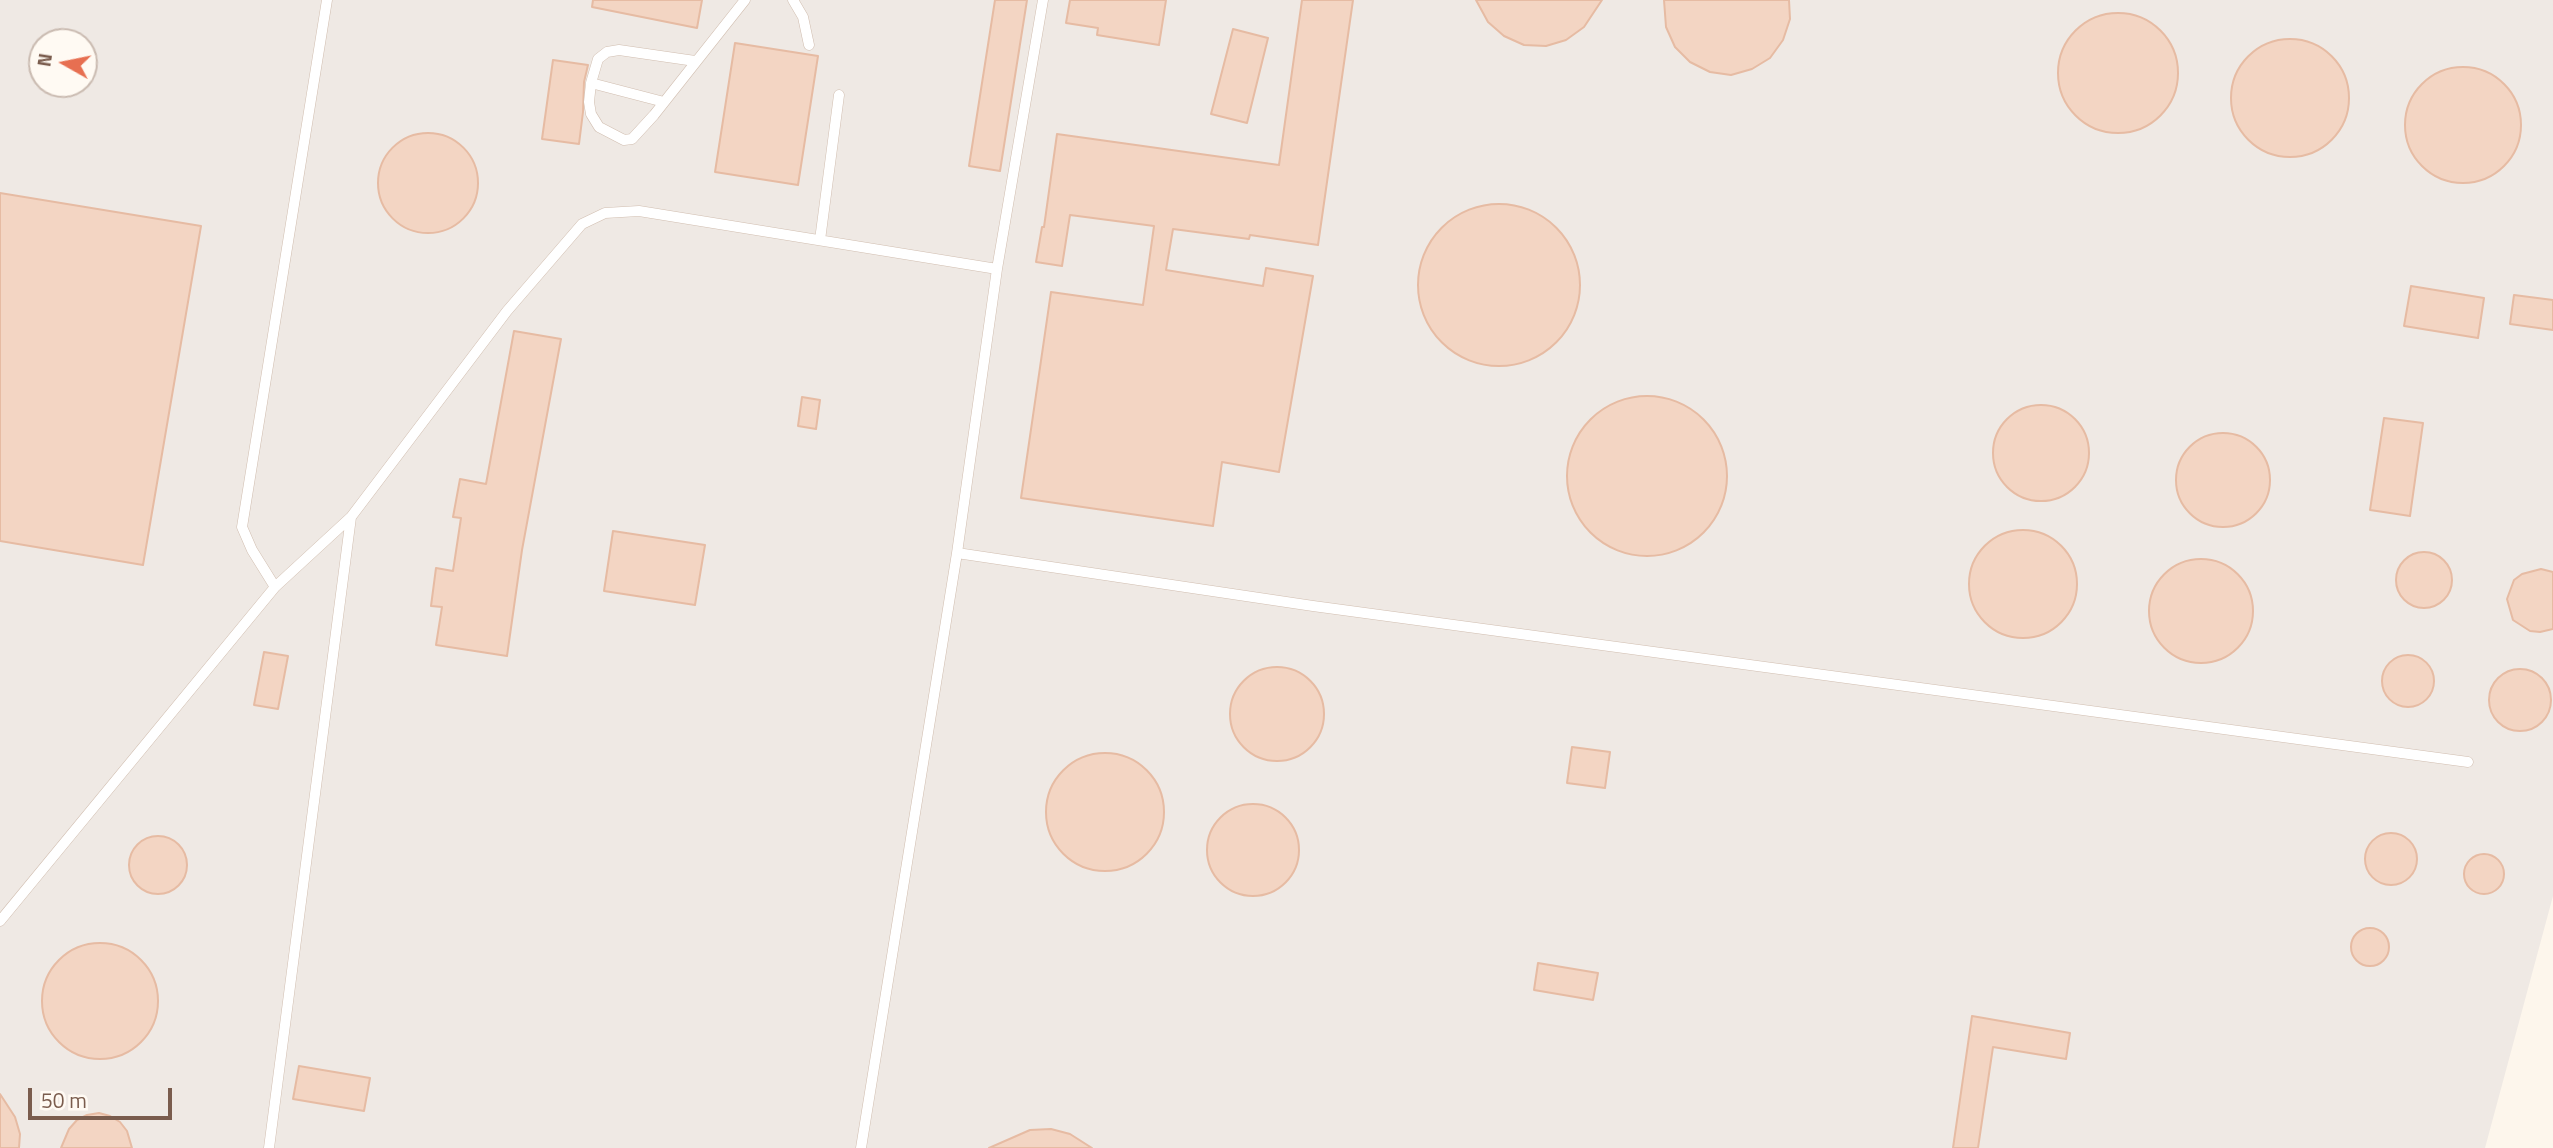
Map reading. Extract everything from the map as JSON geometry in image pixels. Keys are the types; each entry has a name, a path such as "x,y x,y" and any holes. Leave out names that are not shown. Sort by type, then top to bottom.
{"lane":[{"path":"275,587 252,550 242,527 327,0"},
{"path":"695,61 619,50 607,52 598,59 591,83 591,114 599,127 624,140 632,139 745,0"},
{"path":"793,0 803,17 809,45"},
{"path":"862,1148 957,553 997,269 1043,0"},
{"path":"591,83 664,102"},
{"path":"820,240 839,95"},
{"path":"0,920 275,587 351,517 507,311 582,224 605,213 639,211 997,269"},
{"path":"269,1148 351,517"},
{"path":"957,553 1314,607 2468,762"}],"shaded area":[{"path":"0,0 2553,0 2553,896 2485,1148 0,1148"}],"building":[{"path":"593,0 702,0 697,28 592,7"},
{"path":"995,0 1027,0 1000,171 969,166"},
{"path":"1070,0 1166,0 1159,45 1097,35 1098,28 1066,23"},
{"path":"1302,0 1353,0 1318,245 1250,235 1249,239 1173,229 1166,270 1263,286 1266,268 1313,276 1279,472 1222,462 1213,526 1021,498 1051,292 1143,305 1154,226 1070,215 1062,266 1036,262 1044,227 1057,134 1279,165"},
{"path":"1476,0 1602,0 1584,27 1566,40 1546,46 1524,45 1504,36 1488,22"},
{"path":"1664,0 1789,0 1790,19 1783,40 1770,58 1752,69 1731,75 1710,72 1690,62 1675,47 1666,27"},
{"path":"2118,13 2141,17 2161,30 2174,50 2178,73 2174,96 2161,116 2141,129 2118,133 2095,129 2075,116 2062,96 2058,73 2062,50 2075,30 2095,17"},
{"path":"1233,29 1268,38 1247,123 1211,114"},
{"path":"2290,39 2313,43 2332,56 2345,75 2349,98 2345,121 2332,140 2313,153 2290,157 2267,153 2248,140 2235,121 2231,98 2235,75 2248,56 2267,43"},
{"path":"735,43 818,56 798,185 715,172"},
{"path":"553,60 588,65 579,144 542,139"},
{"path":"2463,67 2485,71 2504,84 2517,103 2521,125 2517,147 2504,166 2485,179 2463,183 2441,179 2422,166 2409,147 2405,125 2409,103 2422,84 2441,71"},
{"path":"428,133 447,137 463,148 474,164 478,183 474,202 463,218 447,229 428,233 409,229 393,218 382,202 378,183 382,164 393,148 409,137"},
{"path":"0,193 201,226 143,565 0,541"},
{"path":"1499,204 1530,211 1556,228 1573,254 1580,285 1573,316 1556,342 1530,359 1499,366 1468,359 1442,342 1425,316 1418,285 1425,254 1442,228 1468,211"},
{"path":"2411,286 2484,298 2478,338 2404,326"},
{"path":"2514,295 2553,300 2553,330 2510,324"},
{"path":"514,331 561,339 522,550 507,656 436,645 442,607 431,606 436,568 453,571 461,518 453,517 460,479 486,484"},
{"path":"1647,396 1678,402 1703,420 1721,445 1727,476 1721,507 1703,532 1678,550 1647,556 1616,550 1591,532 1573,507 1567,476 1573,445 1591,420 1616,402"},
{"path":"802,397 820,400 816,429 798,426"},
{"path":"2041,405 2059,409 2075,419 2085,435 2089,453 2085,471 2075,487 2059,497 2041,501 2023,497 2007,487 1997,471 1993,453 1997,435 2007,419 2023,409"},
{"path":"2384,418 2423,423 2410,516 2370,510"},
{"path":"2223,433 2241,437 2256,447 2266,462 2270,480 2266,498 2256,513 2241,523 2223,527 2205,523 2190,513 2180,498 2176,480 2180,462 2190,447 2205,437"},
{"path":"2023,530 2044,534 2061,546 2073,563 2077,584 2073,605 2061,622 2044,634 2023,638 2002,634 1985,622 1973,605 1969,584 1973,563 1985,546 2002,534"},
{"path":"613,531 705,545 695,605 604,591"},
{"path":"2418,552 2430,552 2440,556 2448,564 2452,580 2448,596 2440,604 2430,608 2418,608 2408,604 2400,596 2396,586 2396,574 2400,564 2408,556"},
{"path":"2201,559 2221,563 2238,574 2249,591 2253,611 2249,631 2238,648 2221,659 2201,663 2181,659 2164,648 2153,631 2149,611 2153,591 2164,574 2181,563"},
{"path":"2541,569 2553,572 2553,629 2540,632 2530,631 2513,620 2507,599 2514,580 2522,574"},
{"path":"264,652 288,656 278,709 254,705"},
{"path":"2408,655 2427,662 2434,681 2427,700 2408,707 2389,700 2382,681 2389,662"},
{"path":"1277,667 1295,671 1310,681 1320,696 1324,714 1320,732 1310,747 1295,757 1277,761 1259,757 1244,747 1234,732 1230,714 1234,696 1244,681 1259,671"},
{"path":"2514,669 2526,669 2542,678 2549,688 2549,712 2542,722 2526,731 2514,731 2503,726 2494,717 2489,706 2489,694 2494,683 2503,674"},
{"path":"1572,747 1610,752 1605,788 1567,783"},
{"path":"1105,753 1127,758 1147,770 1159,790 1164,812 1159,834 1147,854 1127,866 1105,871 1083,866 1063,854 1051,834 1046,812 1051,790 1063,770 1083,758"},
{"path":"1253,804 1271,807 1286,817 1296,832 1299,850 1296,868 1286,883 1271,893 1253,896 1235,893 1220,883 1210,868 1207,850 1210,832 1220,817 1235,807"},
{"path":"2391,833 2401,835 2409,841 2415,849 2415,869 2409,877 2401,883 2391,885 2381,883 2373,877 2367,869 2365,859 2367,849 2373,841 2381,835"},
{"path":"158,836 169,838 182,849 187,865 185,876 174,889 158,894 147,892 134,881 129,865 131,854 142,841"},
{"path":"2484,854 2492,855 2498,860 2503,866 2503,882 2498,888 2492,893 2484,894 2476,893 2470,888 2465,882 2464,874 2465,866 2470,860 2476,855"},
{"path":"2370,928 2384,933 2389,947 2384,961 2370,966 2356,961 2351,947 2356,933"},
{"path":"100,943 122,948 141,960 153,979 158,1001 153,1023 141,1042 122,1054 100,1059 78,1054 59,1042 47,1023 42,1001 47,979 59,960 78,948"},
{"path":"1538,963 1598,973 1593,1000 1534,990"},
{"path":"1972,1016 2070,1033 2066,1059 1993,1047 1978,1148 1953,1148"},
{"path":"299,1066 370,1078 364,1111 293,1099"},
{"path":"0,1094 15,1117 20,1134 19,1148 0,1148"},
{"path":"99,1113 120,1122 127,1131 132,1148 61,1148 69,1129 77,1120"},
{"path":"1051,1129 1070,1134 1092,1148 989,1148 1030,1130"}]}
